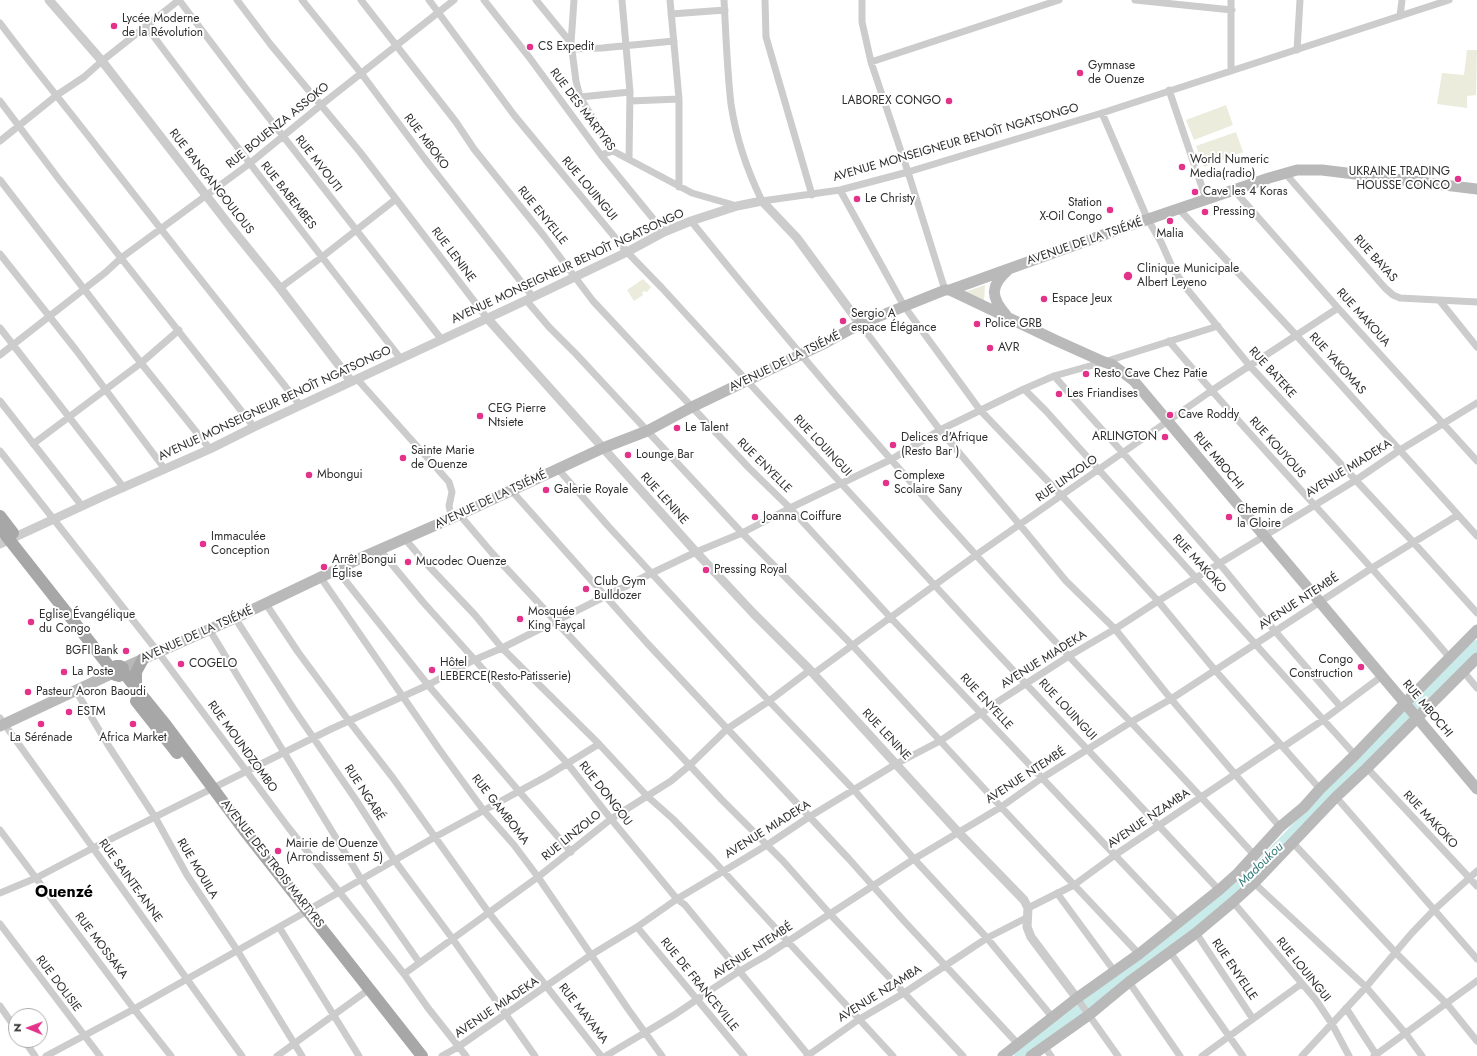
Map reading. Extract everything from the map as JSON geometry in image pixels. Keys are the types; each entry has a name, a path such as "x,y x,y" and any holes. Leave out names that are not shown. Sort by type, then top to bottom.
{"main road":[{"name":"AVENUE DE LA TSIÉMÉ","path":"1,723 76,691 208,629 236,618 603,448 647,431 692,407 801,355 860,324 1012,266 1071,247 1178,208 1285,173 1307,170 1322,170 1477,189"},
{"path":"1010,320 996,303 994,290 999,279 1012,266"},
{"name":"RUE MBOCHI","path":"947,290 1010,320 1113,365 1134,381 1477,789"},
{"name":"AVENUE DES TROIS MARTYRS","path":"0,516 8,540"},
{"name":"AVENUE DES TROIS MARTYRS","path":"0,528 8,540 118,671 277,877 422,1056"},
{"path":"1031,1056 1196,933 1254,883 1336,797 1368,768 1450,658 1477,630"},
{"path":"1002,1056 1139,954 1219,890 1238,873 1280,827 1304,807 1355,755 1463,671 1477,658"},
{"path":"136,687 136,672 143,659"},
{"name":"AVENUE DES TROIS MARTYRS","path":"118,671 136,687 210,790"},
{"name":"AVENUE DES TROIS MARTYRS","path":"305,912 412,1056"}],"street":[{"name":"RUE BANGANGOULOUS","path":"49,0 102,61 206,196 354,380"},
{"path":"0,141 57,95 84,77 179,0"},
{"name":"RUE MVOUTI","path":"179,0 282,136 442,340"},
{"name":"RUE LENINE","path":"237,0 271,45 360,152 486,318 696,552 811,672 958,832 1024,900 1028,912 1027,927 1031,937 1078,1000"},
{"name":"RUE MBOKO","path":"302,0 361,73 530,299 549,327 576,354 742,534 853,646 1139,954"},
{"name":"RUE ENYELLE","path":"361,0 456,122 474,149 576,277 593,301 749,468 790,508 890,617 1179,923"},
{"name":"RUE LOUINGUI","path":"428,0 438,11 514,115 627,252 935,586 1219,890"},
{"name":"RUE BOUENZA ASSOKO","path":"0,355 160,228 249,164 321,104 454,0"},
{"name":"RUE DES MARTYRS","path":"484,0 529,57 601,155 664,232"},
{"path":"536,0 572,46"},
{"path":"574,0 572,46 580,96 613,151 692,193 737,206"},
{"path":"622,0 630,92 629,159"},
{"path":"670,0 679,99 679,187"},
{"path":"724,0 731,105 746,165 762,201 797,238 940,430 1066,581 1115,629 1280,827"},
{"path":"765,0 766,37 812,195"},
{"path":"862,0 862,22 871,62 947,290"},
{"path":"871,62 1059,0"},
{"path":"1135,0 1232,10"},
{"path":"1231,71 1232,0"},
{"path":"1297,50 1300,0"},
{"path":"1400,16 1402,0"},
{"name":"AVENUE MONSEIGNEUR BENOÎT NGATSONGO","path":"8,540 124,488 164,468 210,449 300,405 530,299 627,252 664,232 691,221 737,206 840,190 908,172 1102,113 1449,0"},
{"path":"671,14 725,10"},
{"path":"0,22 20,51 57,95 300,405"},
{"name":"RUE BABEMBES","path":"146,26 216,122 401,359"},
{"path":"572,46 626,45 674,41"},
{"path":"1169,90 1206,199"},
{"path":"580,96 630,92"},
{"path":"630,101 679,99"},
{"path":"0,101 58,178 254,427"},
{"name":"RUE BATEKE","path":"1102,113 1148,220 1173,269 1187,289 1250,366 1477,613"},
{"path":"601,155 613,151"},
{"name":"RUE BAYAS","path":"1285,173 1385,288 1393,295 1400,298 1477,302"},
{"path":"0,180 141,363 210,449"},
{"path":"840,190 904,306 980,410 1062,496 1158,601 1214,669 1320,789"},
{"name":"RUE MAKOUA","path":"1234,190 1338,308 1477,460"},
{"path":"280,288 396,199"},
{"name":"RUE YAKOMAS","path":"1178,208 1296,335 1477,536"},
{"path":"691,221 801,355 976,555 1202,797 1254,855"},
{"path":"0,254 106,390 164,468"},
{"path":"1440,301 1477,347"},
{"name":"RUE LINZOLO","path":"404,974 538,877 611,819 671,781 690,765 727,729 811,672 853,646 890,617 976,555 1211,391 1338,308"},
{"path":"0,893 36,878 314,738 428,685 474,660 502,648 652,573 696,552 742,534 790,508 892,459 940,430 1024,389 1054,376 1218,326"},
{"path":"0,328 124,488"},
{"path":"33,444 141,363 179,330"},
{"name":"RUE KOUYOUS","path":"1168,341 1211,391 1372,568 1450,658"},
{"path":"1054,376 1124,453 1340,706"},
{"path":"354,380 450,482 452,492 449,506 456,516 767,845 963,1056"},
{"name":"RUE MAKOKO","path":"1024,389 1046,411 1355,755"},
{"path":"0,401 82,506"},
{"name":"AVENUE MIADEKA","path":"442,1056 458,1047 591,955 637,927 677,899 767,845 809,817 896,764 940,741 1069,656 1356,480 1400,450 1477,403"},
{"name":"RUE MOUNDZOMBO","path":"0,451 158,652 246,772 404,974 428,1008 466,1056"},
{"path":"558,469 769,701 854,790 914,859 987,938 1053,1018"},
{"path":"511,490 605,596 1018,1044"},
{"name":"AVENUE NTEMBÉ","path":"606,1056 674,1015 739,970 764,956 914,859 1001,807 1042,778 1171,698 1214,669 1255,645 1274,630 1458,515"},
{"path":"405,539 475,615 502,648 599,744 647,796 673,819 892,1056"},
{"name":"RUE DONGOU","path":"380,550 423,602 567,763 611,819 677,899 685,905 808,1056"},
{"path":"337,570 428,685 571,852"},
{"name":"RUE GAMBOMA","path":"321,578 402,696 484,811 514,845 538,877 662,1056"},
{"name":"RUE MAYAMA","path":"266,604 298,652 393,778 489,913 601,1056"},
{"name":"RUE NGABÉ","path":"236,618 289,702 395,861 452,938 535,1056"},
{"path":"208,629 361,879 419,962"},
{"path":"1463,671 1477,688"},
{"name":"AVENUE NZAMBA","path":"808,1056 858,1020 904,993 1057,893 1074,884 1235,774 1323,720 1382,676"},
{"name":"RUE MOUILA","path":"76,691 108,745 155,817 187,875 237,950 302,1056"},
{"name":"RUE SAINTE-ANNE","path":"1,723 93,848 242,1056"},
{"path":"46,1056 134,1009 435,837 547,776 599,744"},
{"name":"RUE MAKOKO","path":"1368,768 1477,886"},
{"path":"1336,797 1477,959"},
{"name":"RUE MOSSAKA","path":"0,830 171,1056"},
{"path":"1293,843 1396,953 1447,1004 1477,1041"},
{"path":"1302,1056 1434,910 1477,871"},
{"path":"1254,883 1366,987 1406,1034 1422,1056"},
{"path":"1057,893 1115,972"},
{"name":"RUE LOUINGUI","path":"1233,902 1316,1000 1332,1024 1349,1056"},
{"name":"RUE DOLISIE","path":"0,924 100,1056"},
{"path":"279,927 359,1056"},
{"name":"RUE DE FRANCEVILLE","path":"637,927 744,1056"},
{"name":"RUE ENYELLE","path":"1196,933 1253,1019"},
{"path":"1170,952 1228,1037 1243,1056"},
{"path":"1346,1008 1376,1056 1477,981"},
{"path":"1130,982 1180,1056"},
{"path":"1202,1056 1301,984"},
{"path":"277,1056 364,993"},
{"path":"1078,1000 1118,1056"},
{"path":"0,1006 8,1018"},
{"path":"1044,1046 1051,1056"}],"green space":[{"path":"1467,50 1477,50 1476,95 1467,96 1467,108 1437,104 1442,73 1464,75"},
{"path":"1226,105 1233,125 1194,140 1186,120"},
{"path":"1236,132 1243,152 1204,167 1196,146"},
{"path":"643,279 651,287 647,292 644,291 642,293 643,295 634,301 627,290"},
{"path":"985,285 984,302 962,293"}],"waterway":[{"name":"Madoukou","path":"1020,1056 1219,904 1260,867 1477,646"}],"place":[{"name":"Lycée Moderne de la Révolution","path":"114,26"},
{"name":"CS Expedit","path":"530,47"},
{"name":"Gymnase de Ouenze","path":"1080,73"},
{"name":"LABOREX CONGO","path":"949,101"},
{"name":"World Numeric Media(radio)","path":"1182,167"},
{"name":"UKRAINE TRADING HOUSSE CONCO","path":"1458,179"},
{"name":"Cave les 4 Koras","path":"1195,192"},
{"name":"Le Christy","path":"857,199"},
{"name":"Station X-Oil Congo","path":"1110,210"},
{"name":"Pressing","path":"1205,212"},
{"name":"Malia","path":"1170,221"},
{"name":"Clinique Municipale Albert Leyeno","path":"1128,276"},
{"name":"Espace Jeux","path":"1044,299"},
{"name":"Sergio A espace Élégance","path":"843,321"},
{"name":"Police GRB","path":"977,324"},
{"name":"AVR","path":"990,348"},
{"name":"Resto Cave Chez Patie","path":"1086,374"},
{"name":"Les Friandises","path":"1059,394"},
{"name":"Cave Roddy","path":"1170,415"},
{"name":"CEG Pierre Ntsiete","path":"480,416"},
{"name":"Le Talent","path":"677,428"},
{"name":"ARLINGTON","path":"1165,437"},
{"name":"Delices d'Afrique (Resto Bar )","path":"893,445"},
{"name":"Lounge Bar","path":"628,455"},
{"name":"Sainte Marie de Ouenze","path":"403,458"},
{"name":"Mbongui","path":"309,475"},
{"name":"Complexe Scolaire Sany","path":"886,483"},
{"name":"Galerie Royale","path":"546,490"},
{"name":"Joanna Coiffure","path":"755,517"},
{"name":"Chemin de la Gloire","path":"1229,517"},
{"name":"Immaculée Conception","path":"203,544"},
{"name":"Mucodec Ouenze","path":"408,562"},
{"name":"Arrêt Bongui Église","path":"324,567"},
{"name":"Pressing Royal","path":"706,570"},
{"name":"Club Gym Bulldozer","path":"586,589"},
{"name":"Mosquée King Fayçal","path":"520,619"},
{"name":"Eglise Évangélique du Congo","path":"31,622"},
{"name":"BGFI Bank","path":"126,651"},
{"name":"COGELO","path":"181,664"},
{"name":"Congo Construction","path":"1361,667"},
{"name":"Hôtel LEBERCE(Resto-Patisserie)","path":"432,670"},
{"name":"La Poste","path":"64,672"},
{"name":"Pasteur Aoron Baoudi","path":"28,692"},
{"name":"ESTM","path":"69,712"},
{"name":"La Sérénade","path":"41,724"},
{"name":"Africa Market","path":"133,724"},
{"name":"Mairie de Ouenze (Arrondissement 5)","path":"278,851"}],"district":[{"name":"Ouenzé","path":"64,893"}]}
